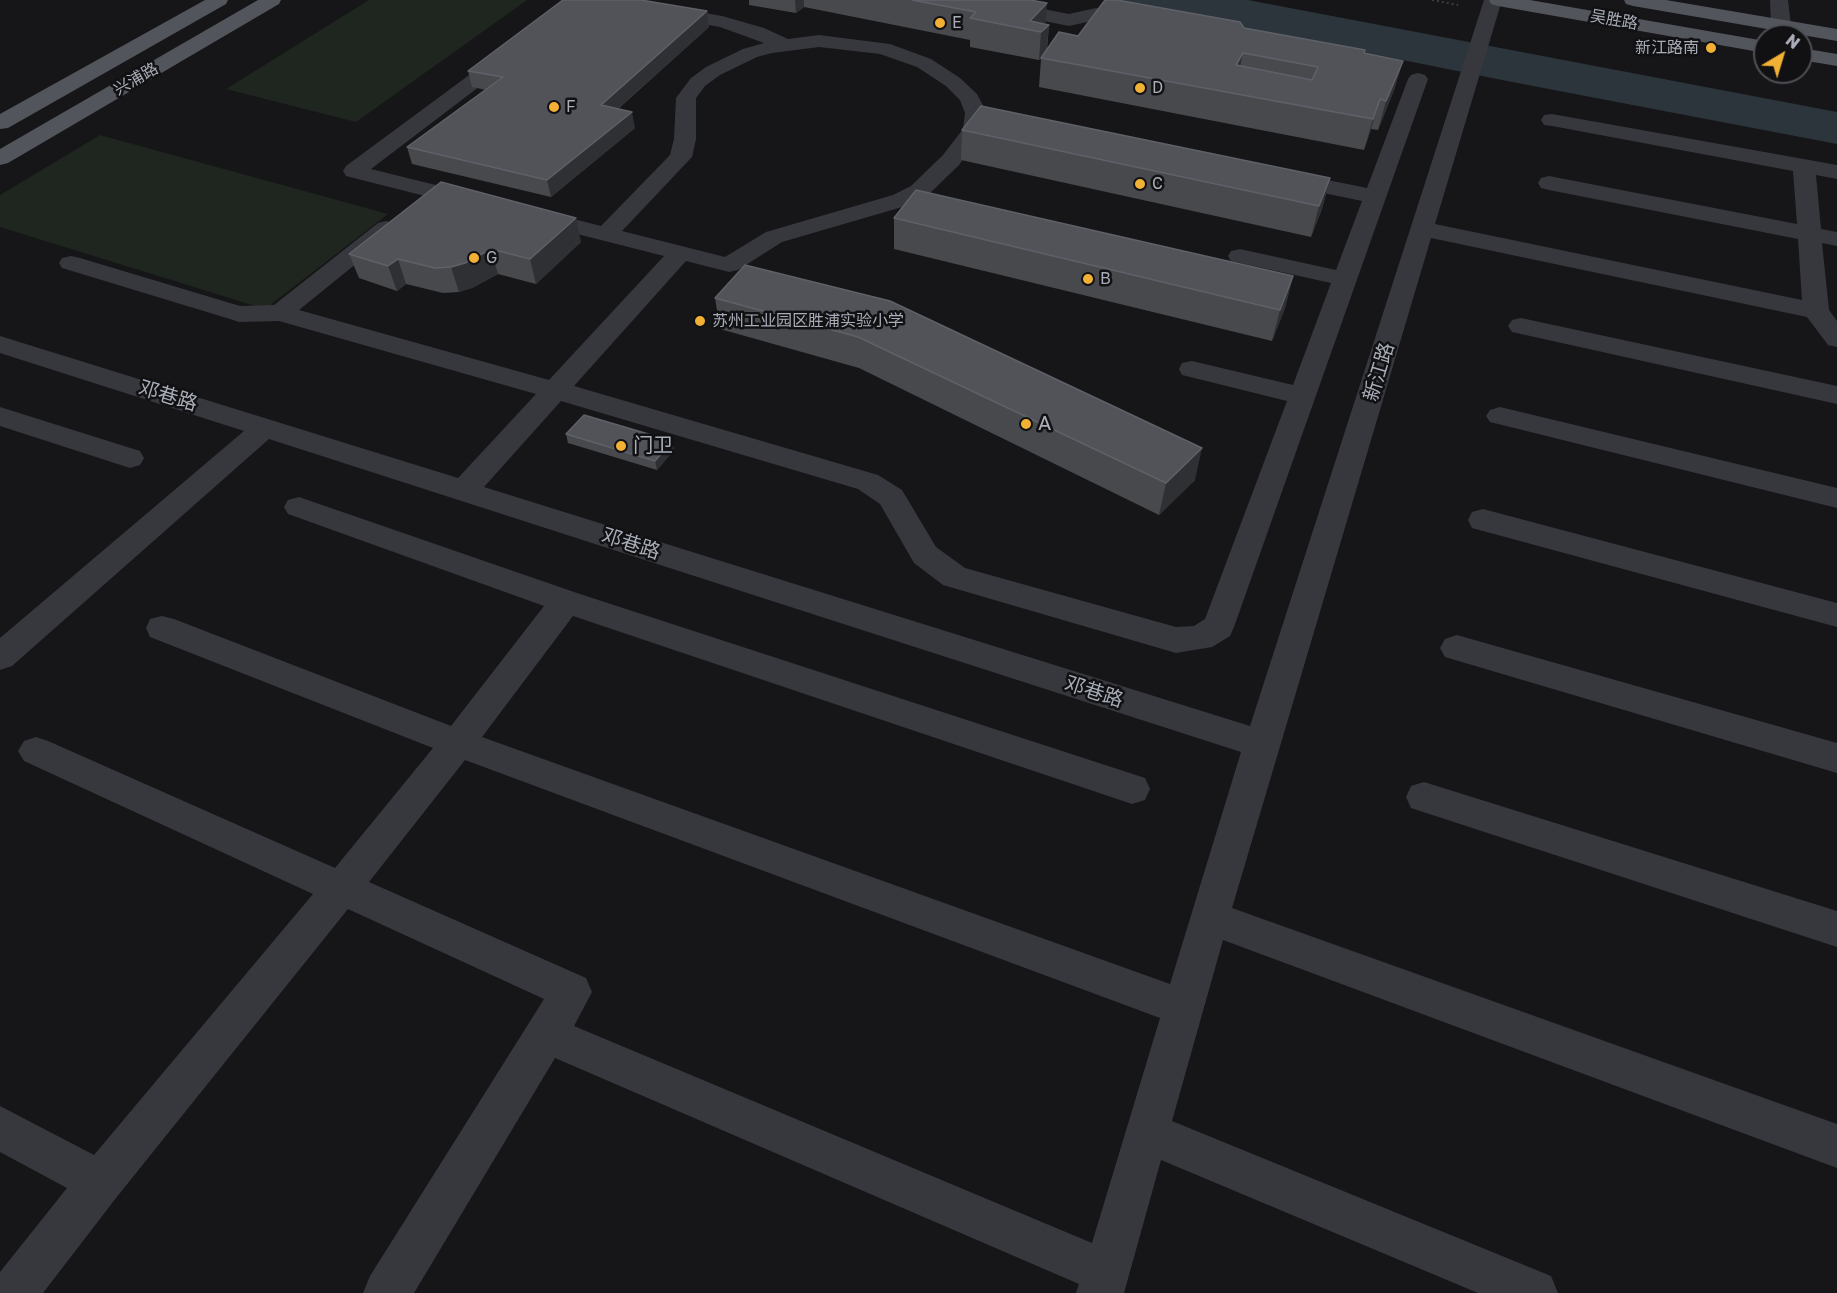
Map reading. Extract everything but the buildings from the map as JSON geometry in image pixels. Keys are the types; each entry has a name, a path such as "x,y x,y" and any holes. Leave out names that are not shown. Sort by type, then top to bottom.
{"main road":[{"name":"兴浦路","path":"0,123 219,0"},
{"name":"兴浦路","path":"0,158 272,0"},
{"name":"吴胜路","path":"1498,0 1586,8 1753,44"},
{"name":"吴胜路","path":"1634,0 1775,24"},
{"name":"吴胜路","path":"1813,31 1837,35"},
{"path":"1813,56 1837,60"}],"street":[{"path":"598,0 722,22 757,32 785,45"},
{"path":"969,0 1069,20 1096,14 1154,25"},
{"name":"新江路","path":"1102,1283 1262,744 1424,229 1438,81 1479,42 1493,0"},
{"path":"1779,0 1781,24"},
{"path":"513,212 729,264 774,237 901,200 919,192 951,160 974,129 976,113 970,98 953,82 924,63 884,48 819,41 785,45 750,53 712,72 698,82 686,98 685,139 681,157 606,234"},
{"path":"490,206 354,171 525,43"},
{"path":"71,263 239,314 280,313 555,390 868,482 891,496 925,555 954,577 1176,640 1200,638 1218,627 1375,197 1438,81"},
{"path":"976,113 1000,118"},
{"path":"1552,120 1837,172"},
{"path":"1424,229 1828,323 1810,233 1804,166"},
{"path":"1258,173 1375,197"},
{"path":"1549,183 1837,239"},
{"path":"280,313 432,192"},
{"path":"463,491 681,252"},
{"path":"1240,256 1345,279"},
{"path":"1521,326 1837,395"},
{"name":"邓巷路","path":"0,344 1262,744"},
{"path":"1192,369 1302,396"},
{"path":"0,416 130,458"},
{"path":"1500,416 1837,498"},
{"path":"0,657 266,427"},
{"path":"299,507 566,601 1132,789"},
{"path":"1483,520 1837,615"},
{"path":"13,1293 100,1182 342,889 458,743 566,601"},
{"path":"162,628 458,743 1184,1008"},
{"path":"1457,648 1837,758"},
{"path":"36,751 572,992 390,1292"},
{"path":"1424,797 1837,929"},
{"path":"1210,918 1837,1146"},
{"path":"546,1034 1102,1283"},
{"path":"0,1128 100,1182"},
{"path":"1147,1132 1534,1293"}],"shaded area":[{"path":"369,0 527,0 356,122 226,89"},
{"path":"1104,0 1248,0 1837,112 1837,144 1507,81"},
{"path":"100,135 388,214 265,309 0,227 0,195"}],"place":[{"name":"E","path":"940,23"},
{"name":"新江路南","path":"1711,48"},
{"name":"D","path":"1140,88"},
{"name":"F","path":"554,107"},
{"name":"C","path":"1140,184"},
{"name":"G","path":"474,258"},
{"name":"B","path":"1088,279"},
{"name":"苏州工业园区胜浦实验小学","path":"700,321"},
{"name":"A","path":"1026,424"},
{"name":"门卫","path":"621,446"}]}
